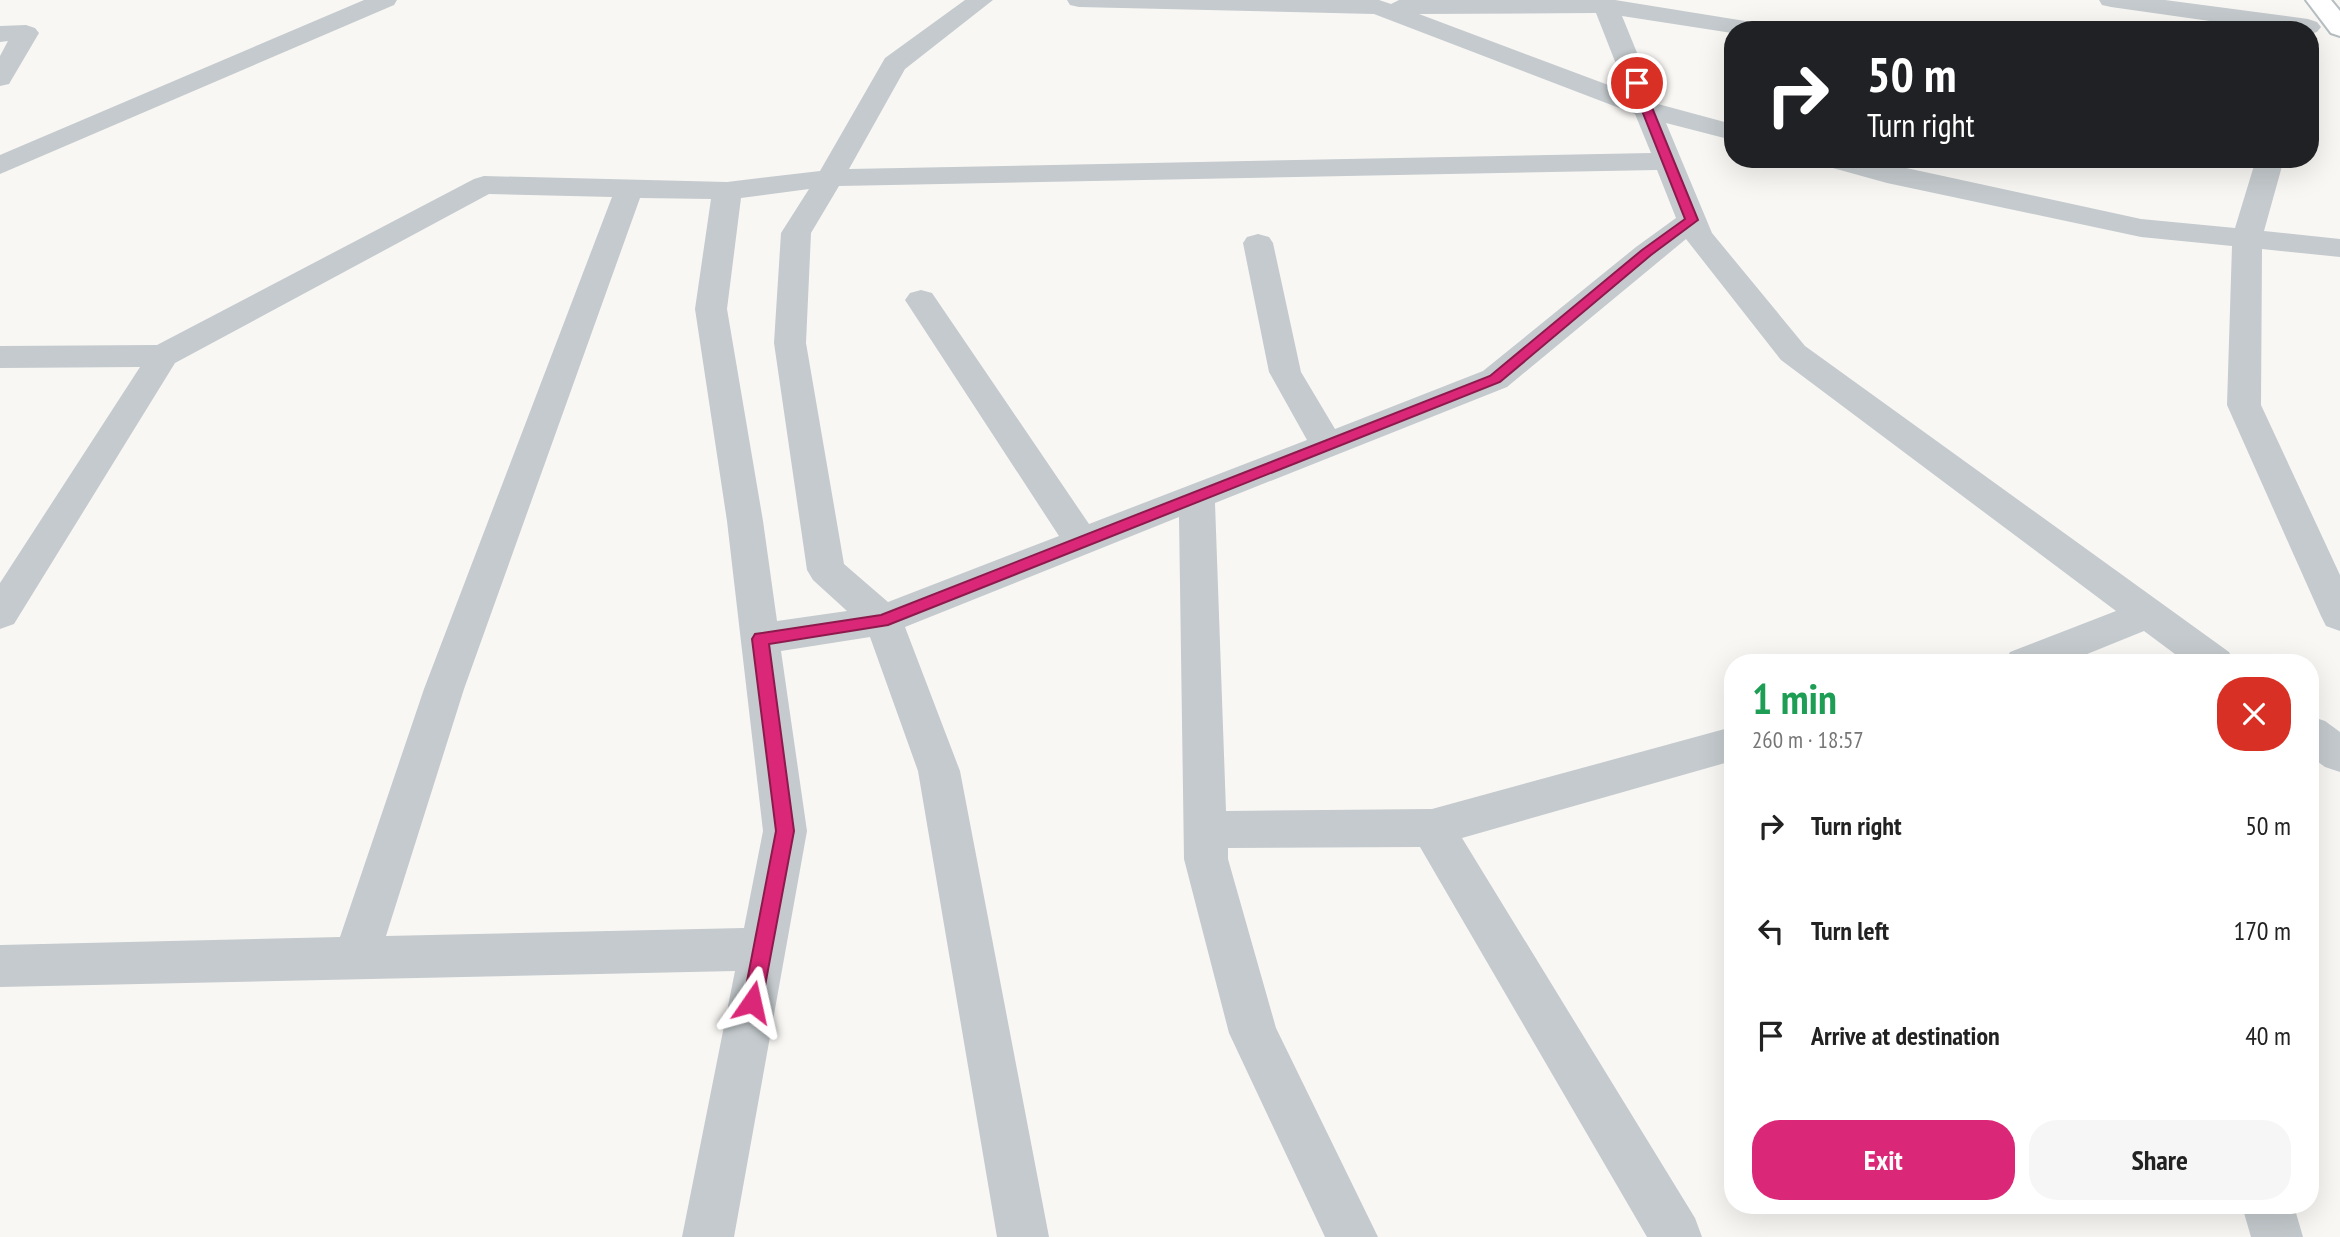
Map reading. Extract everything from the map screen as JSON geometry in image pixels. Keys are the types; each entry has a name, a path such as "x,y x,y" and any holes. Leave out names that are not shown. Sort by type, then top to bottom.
{"street":[{"path":"0,165 386,0"},
{"path":"981,0 894,64 796,233 790,343 826,570 883,621 939,771 1023,1237"},
{"path":"1079,0 1604,3 1724,24"},
{"path":"2110,0 2258,21"},
{"path":"2310,21 2317,0"},
{"path":"2317,0 2340,28"},
{"path":"1375,3 1647,109 1724,130"},
{"path":"1604,3 1698,235 1793,353 2203,654"},
{"path":"0,34 26,33 0,78"},
{"path":"0,357 163,356 484,185 727,191 830,178 1668,161"},
{"path":"1866,168 2141,228 2340,248"},
{"path":"2267,168 2247,239 2244,405 2340,616"},
{"path":"356,958 444,689 629,188"},
{"path":"708,1237 785,831 745,521 711,309 727,191"},
{"path":"760,639 883,621 1495,379 1647,253 1692,220"},
{"path":"1258,243 1285,372 1327,444"},
{"path":"921,300 1082,542"},
{"path":"0,614 163,356"},
{"path":"1198,495 1206,859 1253,1033 1352,1237"},
{"path":"2072,654 2148,614"},
{"path":"2319,740 2340,755"},
{"path":"1205,830 1432,828 1724,746"},
{"path":"1432,828 1676,1237"},
{"path":"0,966 762,949"},
{"path":"2271,1214 2277,1237"}],"route":[{"path":"752,1002 785,831 760,639 883,621 1495,379 1647,253 1692,220 1637,83"}]}
